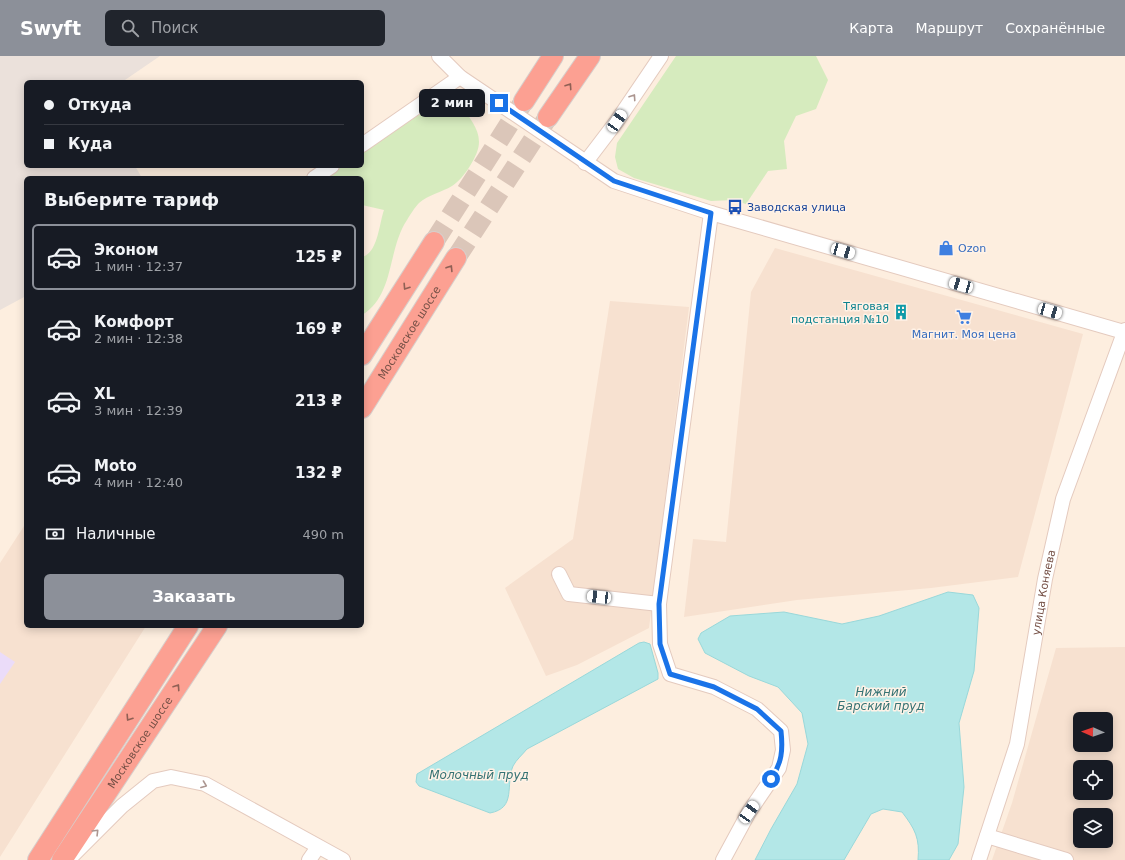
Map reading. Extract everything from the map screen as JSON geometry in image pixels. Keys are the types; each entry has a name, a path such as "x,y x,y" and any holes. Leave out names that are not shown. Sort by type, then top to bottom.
{"highway":[{"path":"524,101 553,56"},
{"path":"548,117 590,56"},
{"path":"364,352 434,242"},
{"name":"Московское шоссе","path":"364,405 456,258"},
{"name":"Московское шоссе","path":"38,860 187,628"},
{"name":"Московское шоссе","path":"62,860 217,628"}],"street":[{"path":"439,56 460,77 585,163 614,181 711,213 1125,331"},
{"path":"585,163 617,121 661,56"},
{"path":"364,145 460,77"},
{"path":"317,176 329,168"},
{"path":"711,213 659,604 660,644 670,674 721,690 757,709 781,731 783,750 778,768 749,812 723,860"},
{"name":"улица Коняева","path":"979,860 1017,744 1048,564 1063,499 1125,331"},
{"path":"559,574 569,594 659,604"},
{"path":"68,860 122,806 153,781 171,777 205,784 342,860"},
{"path":"987,836 1066,860"},
{"path":"308,860 318,846"}],"shaded area":[{"path":"0,56 160,56 125,80 24,80 24,168 136,168 141,176 24,176 24,297 0,310"},
{"path":"775,248 1083,334 1018,577 931,588 797,600 684,617 693,539 726,542 751,292"},
{"path":"610,301 689,307 649,628 577,665 546,676 505,588 573,539"},
{"path":"24,526 24,628 145,628 0,857 0,563"},
{"path":"1125,647 1125,860 992,860 1012,803 1056,648"},
{"path":"0,652 15,662 0,684"}],"green space":[{"path":"676,56 816,56 828,80 816,109 796,116 784,141 787,169 768,171 746,204 733,200 711,201 634,178 618,169 615,157 617,143"},
{"path":"442,100 461,105 475,127 479,139 479,145 473,161 460,180 448,188 423,200 414,209 401,232 380,296 373,306 364,313 364,256 375,244 384,210 364,205 364,176 324,176 337,168 364,168 364,151"}],"water":[{"name":"Нижний Барский пруд","path":"948,592 973,595 979,608 974,671 959,723 964,787 958,844 949,860 918,860 916,834 907,818 902,812 883,809 871,814 844,860 755,860 797,784 808,744 802,713 778,687 749,676 705,653 698,639 701,633 730,616 784,612 842,624 879,616"},
{"name":"Молочный пруд","path":"644,642 650,644 658,673 658,679 527,749 513,766 507,801 504,806 498,810 490,813 419,786 416,782 417,774 639,643"}],"tunnel":[{"path":"434,242 524,101"},
{"path":"456,258 548,117"}],"place":[{"name":"Заводская улица","path":"735,207"},
{"name":"Ozon","path":"946,248"},
{"name":"Тяговая подстанция №10","path":"901,312"},
{"name":"Магнит. Моя цена","path":"964,317"}],"route":[{"path":"499,103 565,147 585,163 614,181 711,213 659,604 660,644 670,674 714,687 757,709 781,731 783,750 778,768 771,779"}]}
